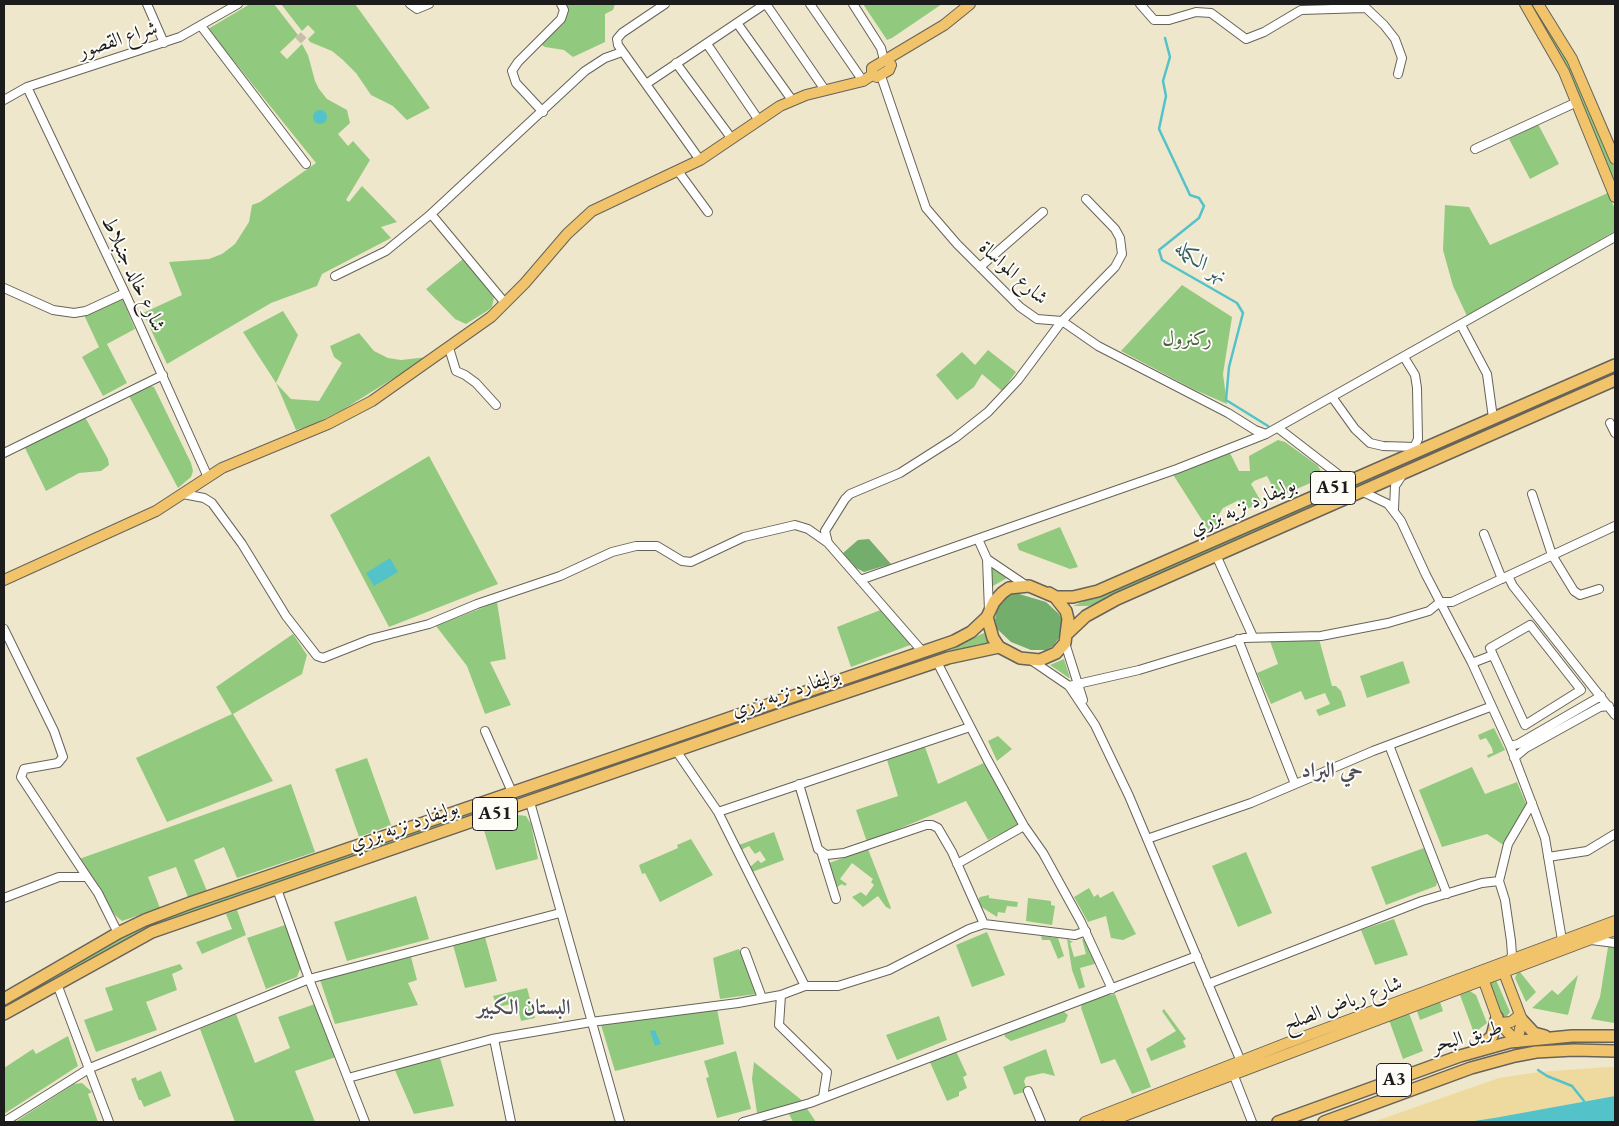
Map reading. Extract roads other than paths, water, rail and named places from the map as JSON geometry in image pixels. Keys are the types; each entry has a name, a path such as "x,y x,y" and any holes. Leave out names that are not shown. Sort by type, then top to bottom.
{"highway":[{"name":"بوليفارد نزيه بزري","path":"1049,593 1056,597 1073,597 1098,591 1348,482 1412,452 1615,365"},
{"name":"بوليفارد نزيه بزري","path":"1067,638 1080,621 1104,606 1405,471 1615,380"},
{"name":"A51","path":"988,614 997,598 1009,588 1029,586 1049,593 1066,611 1067,638 1048,658 1031,660"},
{"name":"بوليفارد نزيه بزري","path":"4,999 118,933 190,903 962,637 982,624 988,614"},
{"path":"988,614 993,638 999,647 1008,653 1031,660"},
{"name":"بوليفارد نزيه بزري","path":"4,1014 152,932 937,662 975,651 999,647"},
{"path":"1522,1017 1537,1034 1554,1038"},
{"path":"1467,1054 1489,1042 1498,1020"},
{"name":"طريق البحر","path":"1278,1122 1467,1054 1517,1042 1554,1038 1615,1036"},
{"path":"1500,1060 1517,1042 1543,1051"},
{"name":"طريق البحر","path":"1324,1122 1471,1068 1500,1060 1543,1051 1615,1051"}],"main road":[{"path":"4,580 144,517 183,494 207,475 328,424 360,408 393,388 484,323 505,304 571,230 592,211 700,160 758,119 792,100 872,77 872,68 887,61 944,25 970,4"},
{"path":"1525,4 1557,58 1577,102 1615,197"},
{"path":"1538,4 1572,59 1615,159"},
{"name":"شارع رياض الصلح","path":"1108,1122 1243,1066 1481,975 1562,940 1615,921"},
{"name":"شارع رياض الصلح","path":"1504,966 1615,930"},
{"path":"1504,966 1522,1017 1517,1042"},
{"path":"1481,975 1498,1020 1517,1042"},
{"path":"1498,1020 1510,1022 1522,1017"},
{"name":"شارع رياض الصلح","path":"1085,1122 1232,1071"}],"street":[{"path":"147,4 164,42"},
{"name":"شراع القصور","path":"4,100 27,87 164,42 201,26 238,4"},
{"path":"410,4 417,9 429,4"},
{"path":"542,112 516,83 512,71 518,62 561,19 564,10 561,4"},
{"path":"665,4 618,36 618,44 700,160"},
{"path":"646,84 766,4 825,90"},
{"name":"شارع المواساة","path":"810,4 872,77 926,208 980,267 1030,315 1040,320 1062,321 1091,342 1228,413 1255,430 1266,434"},
{"path":"853,4 881,48 887,61"},
{"path":"1140,4 1154,20 1169,20 1196,12 1211,13 1246,39 1264,32 1301,10 1364,6 1384,25 1395,39 1402,58 1398,74"},
{"path":"737,23 792,100"},
{"path":"201,26 306,164"},
{"path":"707,44 758,119"},
{"path":"335,276 386,251 431,214 596,63 622,52"},
{"path":"676,63 732,139"},
{"name":"شارع خالد جنبلاط","path":"27,87 125,293 207,475"},
{"path":"1475,149 1577,102"},
{"path":"678,171 708,212"},
{"path":"828,543 825,531 844,499 855,492 900,473 981,418 1018,380 1062,321 1115,267 1122,254 1120,238 1115,229 1086,199"},
{"path":"980,267 1043,212"},
{"path":"431,214 505,304"},
{"path":"860,580 1185,467 1266,434 1615,237"},
{"path":"4,288 53,310 74,313 86,311 125,293"},
{"path":"1461,325 1487,374 1493,418"},
{"path":"449,348 456,371 476,383 496,406"},
{"path":"1332,397 1355,429 1370,443 1412,452 1418,439 1417,388 1415,376 1404,357"},
{"path":"4,453 163,375"},
{"path":"1610,423 1615,433"},
{"path":"1278,428 1348,482"},
{"path":"1405,471 1395,486 1394,509 1472,663 1490,707 1510,746 1532,803 1548,857 1562,940"},
{"path":"1360,491 1376,497 1394,509"},
{"path":"183,494 204,498 212,503 242,544 286,616 317,656 323,658 371,639 429,624 477,604 560,576 612,552 636,546 657,546 682,561 691,562 744,537 795,525 808,528 828,543 922,651"},
{"path":"1532,494 1552,556 1577,594 1580,595 1599,588"},
{"path":"1031,660 1072,685 1139,670 1253,636 1341,633 1429,611 1440,602 1452,602 1615,526"},
{"path":"1484,534 1505,577 1615,715"},
{"path":"978,539 987,559 988,614"},
{"path":"1216,555 1253,636"},
{"path":"987,559 1021,583 1029,586"},
{"path":"1530,624 1581,690 1525,725 1493,655 1490,648 1530,624"},
{"path":"4,629 57,738 63,757 58,763 24,769 21,777 98,893 118,933"},
{"path":"1067,638 1072,685 1106,747 1243,1066"},
{"path":"1238,639 1295,784"},
{"path":"1472,663 1493,655"},
{"path":"937,662 1024,826 1043,853 1086,931 1112,989"},
{"path":"1510,746 1518,744 1601,696"},
{"path":"1514,758 1526,748 1600,707 1609,706"},
{"path":"1147,839 1251,803 1390,745 1490,707"},
{"path":"718,812 799,784 816,781 970,727"},
{"path":"485,731 512,792"},
{"path":"1390,745 1447,894"},
{"path":"677,752 718,812 806,986"},
{"path":"799,784 816,844 822,854 836,899"},
{"path":"530,802 620,1122"},
{"path":"1504,966 1512,955 1505,900 1499,881 1508,844 1532,803"},
{"path":"822,854 830,856 844,853 932,824 941,831 984,924"},
{"path":"957,864 1024,826"},
{"path":"1580,852 1615,830"},
{"path":"1548,857 1587,851 1615,834"},
{"path":"4,898 59,877 87,877"},
{"path":"1208,984 1366,922 1447,894 1488,882 1499,881"},
{"path":"277,889 309,979 364,1122"},
{"path":"4,1122 90,1068 309,979 560,913"},
{"path":"348,1078 494,1039 591,1022 781,995 806,986 838,986 890,970 969,929 984,924 1075,935 1086,931"},
{"path":"1589,939 1615,943"},
{"path":"745,952 762,998"},
{"path":"743,1122 823,1097 1197,956"},
{"path":"56,984 90,1068 109,1122"},
{"path":"781,995 779,1025 826,1072 823,1097"},
{"path":"494,1039 511,1122"},
{"path":"1232,1071 1252,1122"},
{"path":"1028,1091 1041,1122"}],"water":[{"path":"320,110 325,112 327,117 325,122 320,124 315,122 313,117 315,112"},
{"path":"390,558 398,572 374,586 366,573"},
{"path":"655,1030 661,1044 655,1046 650,1031"},
{"path":"1615,1096 1615,1122 1468,1122 1494,1118"}],"waterway":[{"name":"نهر الكمله","path":"1165,38 1170,57 1163,81 1166,96 1159,129 1190,195 1199,198 1204,206 1199,218 1159,250 1162,260 1237,303 1243,313 1229,367 1226,400 1268,426"},
{"name":"نهر الكمله","path":"1538,1070 1547,1076 1572,1086 1584,1101"}],"tunnel":[{"path":"298,35 305,42"}],"district":[{"name":"حي البراد","path":"1332,771"},
{"name":"البستان الكبير","path":"524,1008"}],"park label":[{"name":"ركنرول","path":"1187,340"}]}
